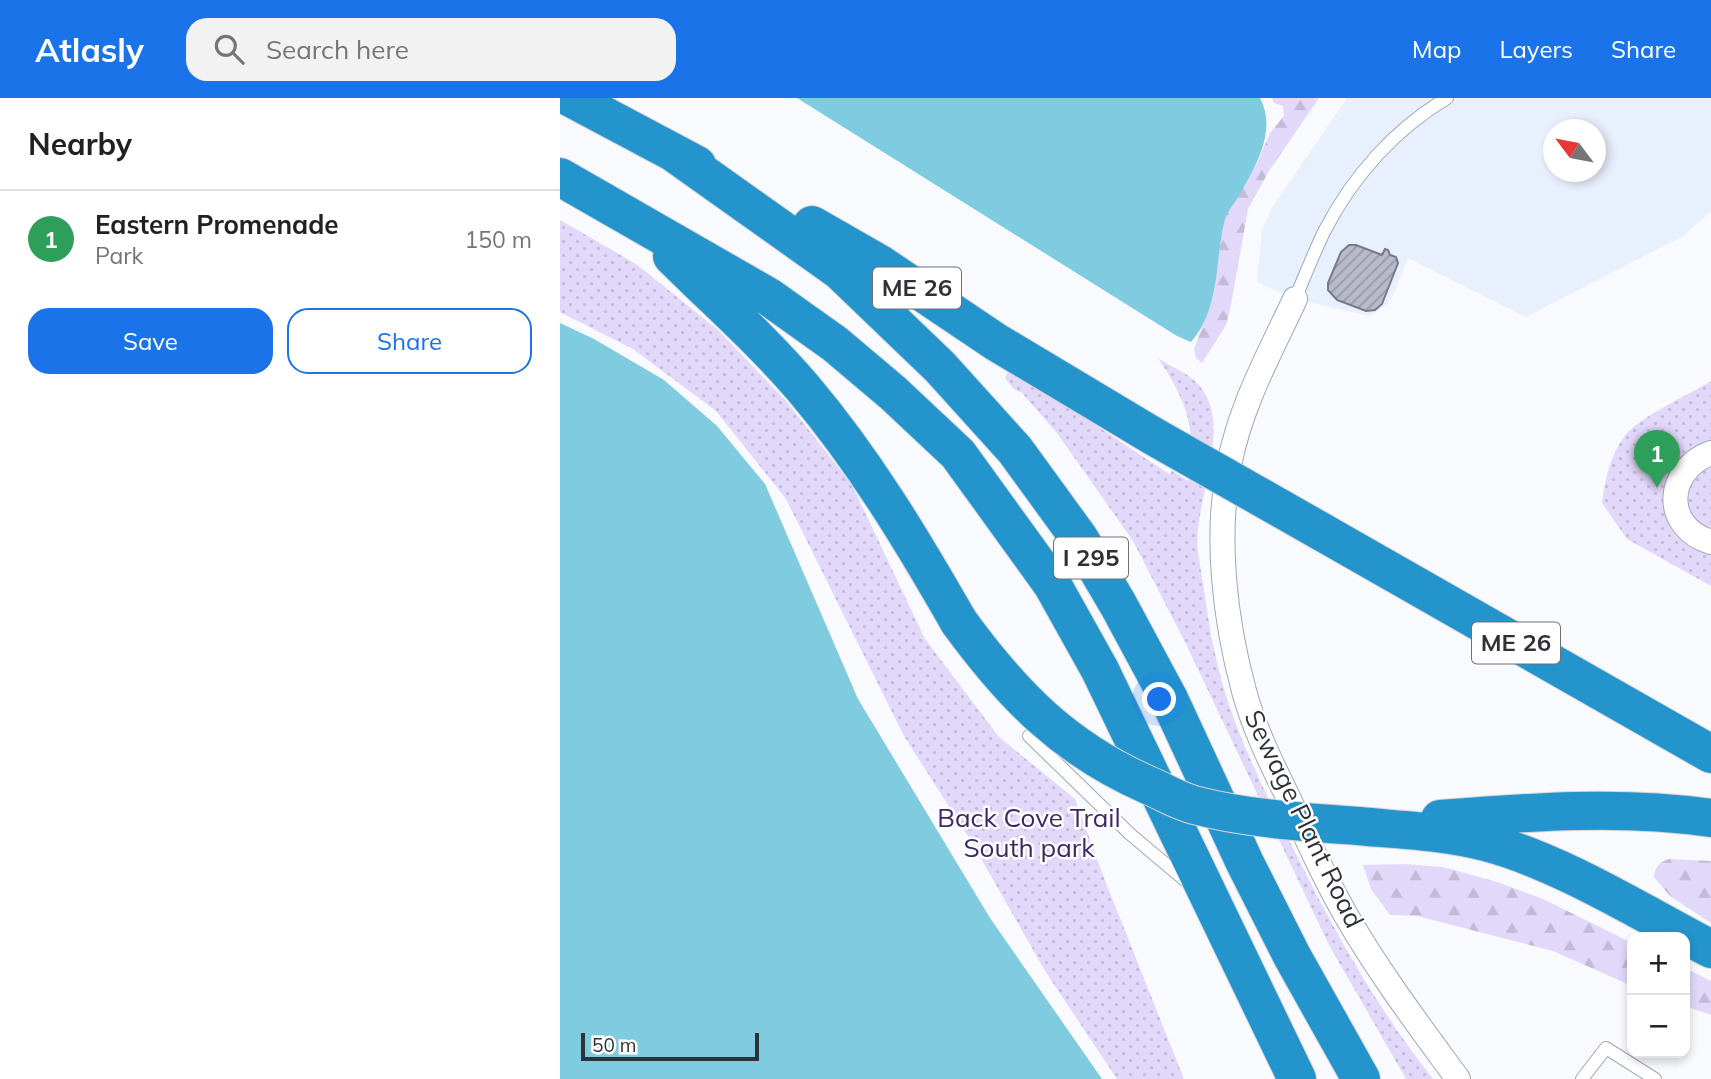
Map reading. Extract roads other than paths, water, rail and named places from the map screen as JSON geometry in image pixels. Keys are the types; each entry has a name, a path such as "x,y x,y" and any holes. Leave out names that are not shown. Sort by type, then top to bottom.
{"highway":[{"name":"I 295","path":"570,98 674,153 840,271 940,367 1015,450 1079,538 1119,606 1169,699 1286,944 1362,1079"},
{"name":"ME 26","path":"674,153 781,208 880,264 996,342 1153,436 1711,754"},
{"name":"I 295","path":"560,177 769,297 835,344 893,393 958,454 1052,584 1094,659 1297,1079"},
{"path":"636,220 763,344 837,429 902,523 959,622 993,668 1033,709 1076,746 1124,775 1192,805 1271,820 1358,825 1483,841 1518,852 1711,949"},
{"path":"1358,825 1597,810 1663,812 1711,818"}],"street":[{"name":"Sewage Plant Road","path":"1295,299 1245,405 1229,464 1224,499 1224,563 1226,593 1239,671 1245,695 1267,752 1321,869 1348,919 1458,1079"},
{"path":"1711,453 1687,466 1678,481 1675,499 1678,515 1684,524 1696,537 1711,542"}],"lane":[{"name":"Sewage Plant Road","path":"1295,299 1325,230 1368,164 1418,116 1447,98"},
{"path":"1029,736 1130,834 1211,902"},
{"path":"1582,1079 1606,1048 1655,1079"}],"water":[{"path":"797,98 1260,98 1266,124 1262,150 1225,220 1212,300 1200,329 1191,342 1177,336"},
{"path":"560,323 594,339 664,380 717,426 765,484 858,699 990,918 1102,1079 560,1079"}],"place":[{"name":"Eastern Promenade","path":"1657,488"}],"park label":[{"name":"Back Cove Trail South park","path":"1029,833"}]}
